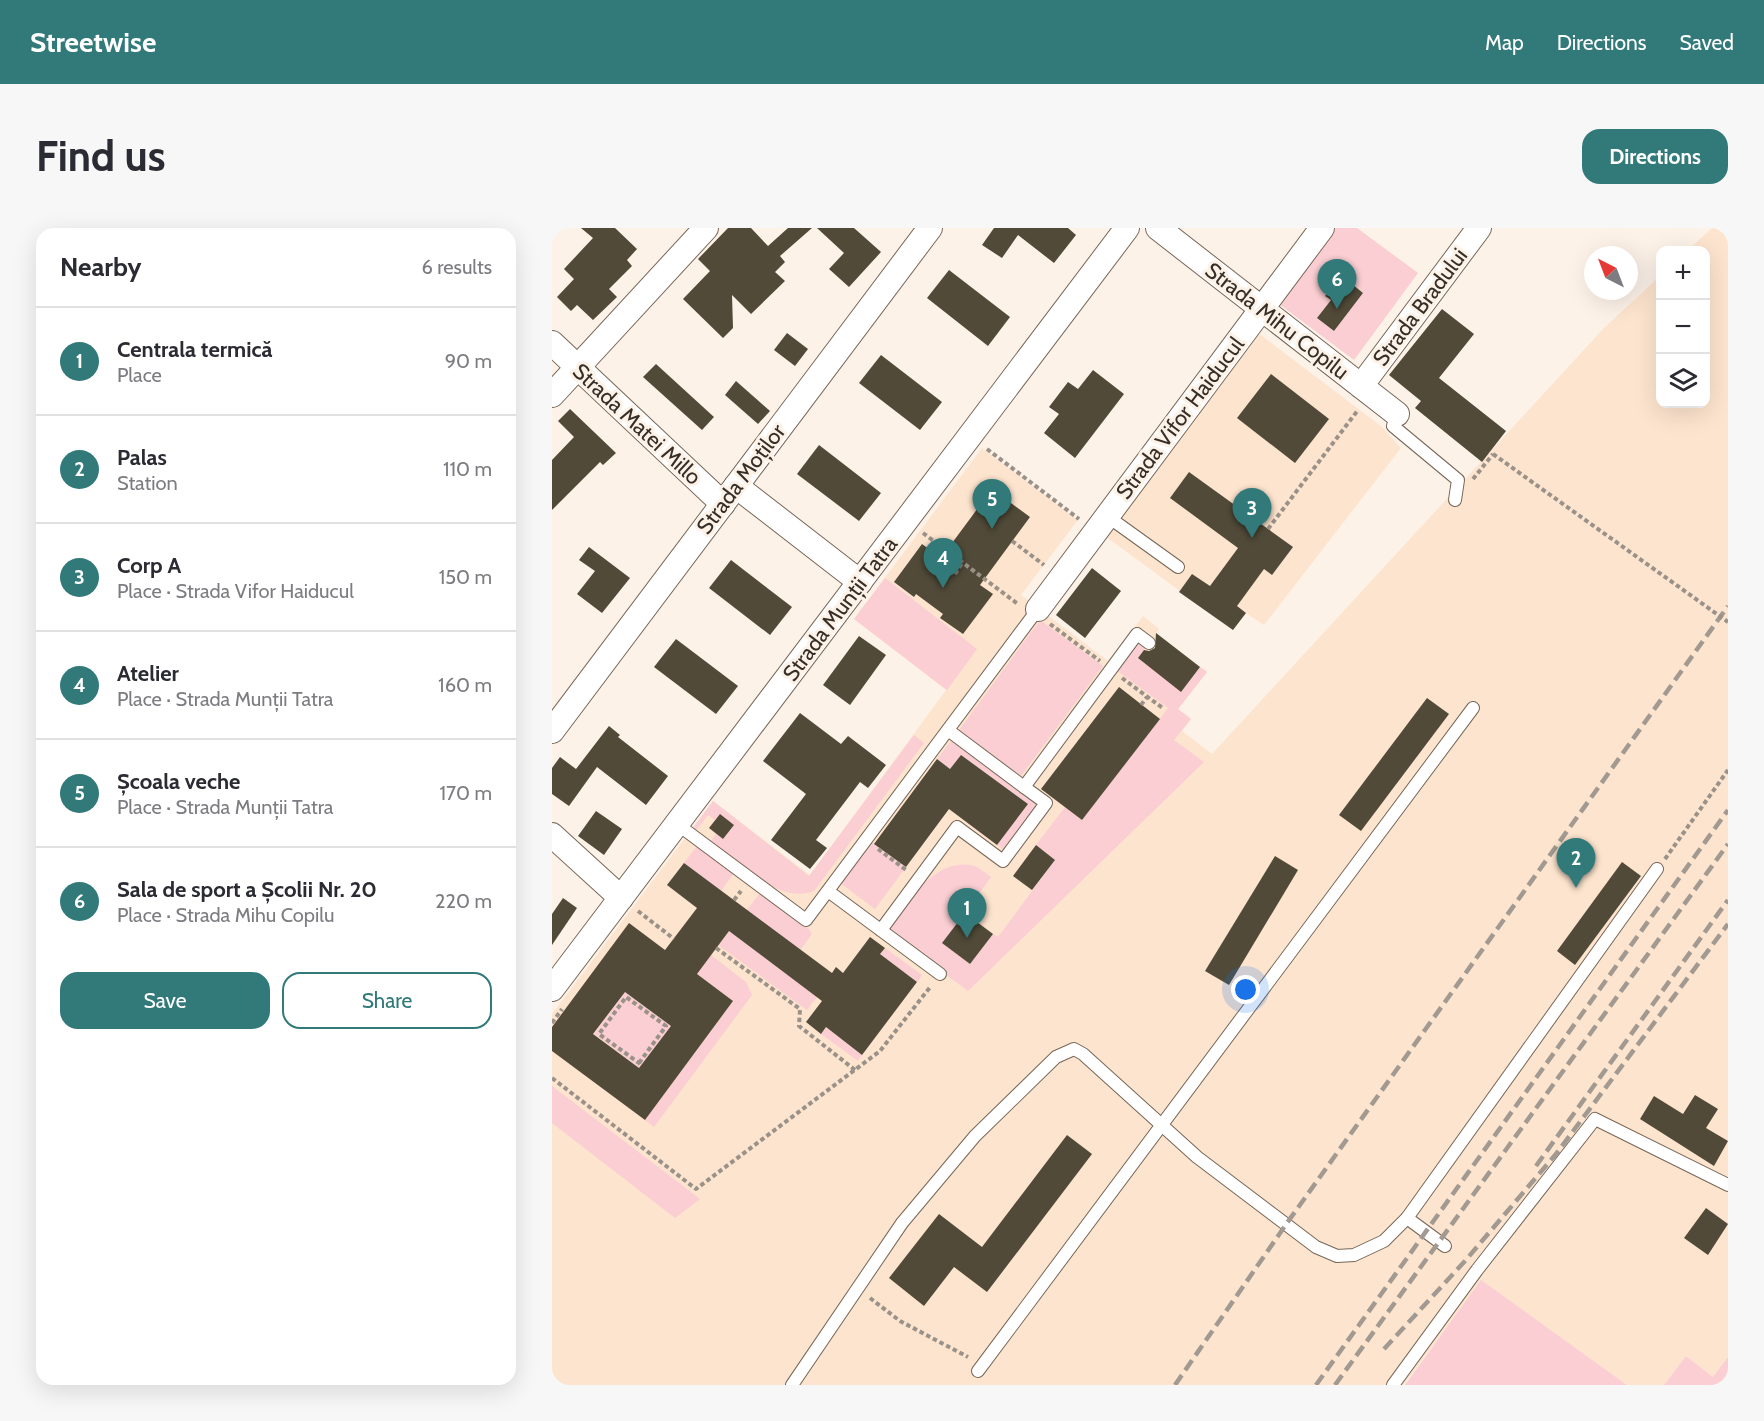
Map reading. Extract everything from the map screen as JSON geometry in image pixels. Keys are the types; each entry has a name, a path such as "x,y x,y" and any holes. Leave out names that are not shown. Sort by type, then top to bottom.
{"street":[{"path":"552,394 706,228"},
{"name":"Strada Moților","path":"552,731 930,228"},
{"name":"Strada Munții Tatra","path":"552,989 1127,228"},
{"name":"Strada Mihu Copilu","path":"1158,228 1397,414"},
{"name":"Strada Vifor Haiducul","path":"1036,612 1322,228"},
{"name":"Strada Bradului","path":"1366,390 1479,228"},
{"name":"Strada Matei Millo","path":"552,343 577,367 730,495 860,582"},
{"path":"552,835 621,898"}],"lane":[{"path":"1397,414 1393,426 1458,480 1455,500"},
{"path":"1101,524 1178,567"},
{"path":"677,824 806,920 1036,612"},
{"path":"1024,787 1137,634 1149,643"},
{"path":"978,1371 1473,708"},
{"path":"881,930 957,827 1003,861 1046,802 948,730"},
{"path":"792,1385 902,1223 975,1136 1056,1057 1074,1048 1213,1170 1316,1246 1337,1256 1354,1255 1384,1241 1407,1218 1657,869"},
{"path":"828,891 940,974"},
{"path":"1394,1385 1477,1270 1595,1119 1728,1185"},
{"path":"1407,1218 1444,1246"}],"path":[{"path":"1268,529 1366,390"},
{"path":"970,436 1101,524"},
{"path":"1493,454 1728,621"},
{"path":"906,521 1036,612"},
{"path":"1012,541 1061,578"},
{"path":"955,574 962,562"},
{"path":"1141,705 1148,697"},
{"path":"1657,869 1728,770"},
{"path":"866,840 909,872"},
{"path":"621,898 674,939"},
{"path":"716,948 800,1009 799,1026 855,1070"},
{"path":"552,1078 696,1189 880,1051 940,974"},
{"path":"625,996 667,1028 640,1064 597,1032 625,996"},
{"path":"858,1289 900,1321 966,1354 978,1371"}],"shaded area":[{"path":"1336,228 1357,228 1418,273 1354,360 1279,304","holes":["1341,275 1363,293 1334,331 1317,318 1331,300 1325,296"]},
{"path":"1712,228 1728,228 1728,1357 1713,1377 1686,1356 1664,1385 1627,1385 1481,1281 1404,1385 552,1385 552,1014 713,801 810,875 946,690 854,619 982,448 1078,520 1021,595 1108,661 1143,616 1159,629 1157,633 1207,672 1178,709 1191,719 1182,731 1212,754 1604,328 1634,300 1638,300 1638,296 1656,280 1656,408 1710,408 1710,246 1692,246"},
{"path":"1258,333 1381,426 1401,448 1264,625 1246,613 1233,630 1105,536"},
{"path":"885,578 977,649 947,690 854,619"},
{"path":"1040,620 1103,666 1021,776 959,730"},
{"path":"1137,643 1145,648 1138,658 1181,691 1200,667 1207,672 1178,709 1191,719 1174,740 1204,762 968,991 887,931 912,897 932,876 957,865 971,865 991,877 943,943 970,964 993,934 998,937 1055,860 1036,845 1065,807 1082,820 1168,708 1116,670"},
{"path":"914,735 924,743 814,891 800,894 787,892 773,887 746,870 711,841 716,834 723,839 734,825 720,814 715,820 708,815 695,832 692,829 713,801 809,876"},
{"path":"952,740 1041,806 1006,852 997,845 1028,804 961,755 950,769 937,759"},
{"path":"870,841 906,867 875,909 839,882"},
{"path":"697,846 734,873 721,891 684,863"},
{"path":"760,893 809,929 812,934 800,950 747,910"},
{"path":"729,931 817,997 807,1010 718,945"},
{"path":"885,948 922,975 917,982 880,954"},
{"path":"711,955 746,982 752,995 654,1127 645,1120 733,1001 697,974"},
{"path":"625,992 671,1026 639,1068 594,1034"},
{"path":"826,1027 862,1055 858,1061 821,1034"},
{"path":"552,1086 700,1199 675,1218 552,1123"},
{"path":"1481,1280 1627,1385 1405,1385"},
{"path":"1686,1356 1713,1377 1728,1357 1728,1385 1664,1385"}],"building":[{"path":"581,228 615,228 637,249 627,260 632,266 609,289 617,297 593,320 577,305 571,311 557,297 574,279 564,269 593,238"},
{"path":"728,228 751,228 768,246 788,228 812,228 780,256 785,262 775,272 785,281 751,314 732,295 733,328 723,338 683,299 710,271 698,259"},
{"path":"817,228 854,228 881,252 849,287 829,269 844,253"},
{"path":"994,228 1068,228 1076,235 1054,263 1018,235 1002,258 982,245"},
{"path":"949,270 1010,317 988,346 927,298"},
{"path":"1341,275 1363,293 1334,331 1317,318 1331,300 1325,296"},
{"path":"1442,309 1474,334 1439,378 1506,431 1482,462 1415,408 1421,401 1389,375"},
{"path":"787,333 808,349 795,366 774,350"},
{"path":"881,355 942,402 920,430 859,383"},
{"path":"656,364 714,417 702,430 643,377"},
{"path":"1093,370 1124,394 1075,458 1044,433 1059,414 1049,407 1068,382 1078,389"},
{"path":"1271,374 1329,419 1295,463 1237,418"},
{"path":"736,381 770,411 758,424 725,395"},
{"path":"570,409 616,453 603,465 600,462 552,510 552,460 574,437 558,421"},
{"path":"819,445 881,493 859,521 797,474"},
{"path":"1189,472 1293,547 1272,575 1264,569 1237,606 1246,613 1233,630 1179,592 1192,574 1210,586 1238,548 1170,498"},
{"path":"992,489 1030,517 980,585 993,594 963,634 940,618 943,614 916,594 914,597 894,582 922,544 941,558"},
{"path":"589,547 630,578 602,613 577,594 595,571 579,560"},
{"path":"731,560 792,607 770,635 709,588"},
{"path":"1092,568 1121,591 1085,638 1056,615"},
{"path":"1156,633 1200,667 1181,692 1138,658 1144,650 1149,651 1155,648"},
{"path":"859,636 886,655 850,705 823,685"},
{"path":"676,639 738,686 716,714 654,667"},
{"path":"1119,687 1160,719 1082,820 1041,789"},
{"path":"1427,698 1449,714 1361,831 1339,815"},
{"path":"800,713 841,744 848,736 886,765 868,788 860,782 816,840 827,848 810,869 771,840 806,794 763,761"},
{"path":"609,726 620,735 618,737 668,776 646,805 597,767 569,806 552,794 552,768 560,757 576,769"},
{"path":"961,755 1028,804 997,845 949,809 906,867 874,844 937,759 950,769"},
{"path":"596,811 622,829 604,855 578,836"},
{"path":"720,814 734,825 723,839 709,828"},
{"path":"1036,845 1055,860 1032,890 1013,876"},
{"path":"1275,856 1298,870 1229,985 1205,971"},
{"path":"1622,862 1641,876 1575,965 1557,951"},
{"path":"684,863 832,973 836,967 843,973 870,937 885,948 880,954 917,982 862,1055 826,1027 821,1034 806,1022 822,1001 729,931 697,974 733,1001 645,1120 552,1051 552,1027 629,923 665,950 697,908 667,885","holes":["625,992 671,1026 639,1068 593,1034"]},
{"path":"563,898 577,908 552,945 552,914"},
{"path":"965,913 993,934 970,964 942,943"},
{"path":"1695,1095 1718,1109 1706,1128 1728,1141 1714,1166 1640,1119 1654,1096 1683,1114"},
{"path":"1067,1135 1092,1154 987,1292 954,1267 924,1306 889,1278 939,1214 982,1247"},
{"path":"1706,1208 1728,1224 1708,1255 1684,1238"}],"railway":[{"path":"1175,1385 1287,1223 1728,606"},
{"path":"1316,1385 1728,810"},
{"path":"1335,1385 1728,844"},
{"path":"1536,1166 1728,900"},
{"path":"1384,1349 1465,1261 1556,1154 1728,924"}],"place":[{"name":"Sala de sport a Școlii Nr. 20","path":"1337,309"},
{"name":"Școala veche","path":"992,529"},
{"name":"Corp A","path":"1252,538"},
{"name":"Atelier","path":"943,588"},
{"name":"Palas","path":"1576,888"},
{"name":"Centrala termică","path":"967,938"}]}
